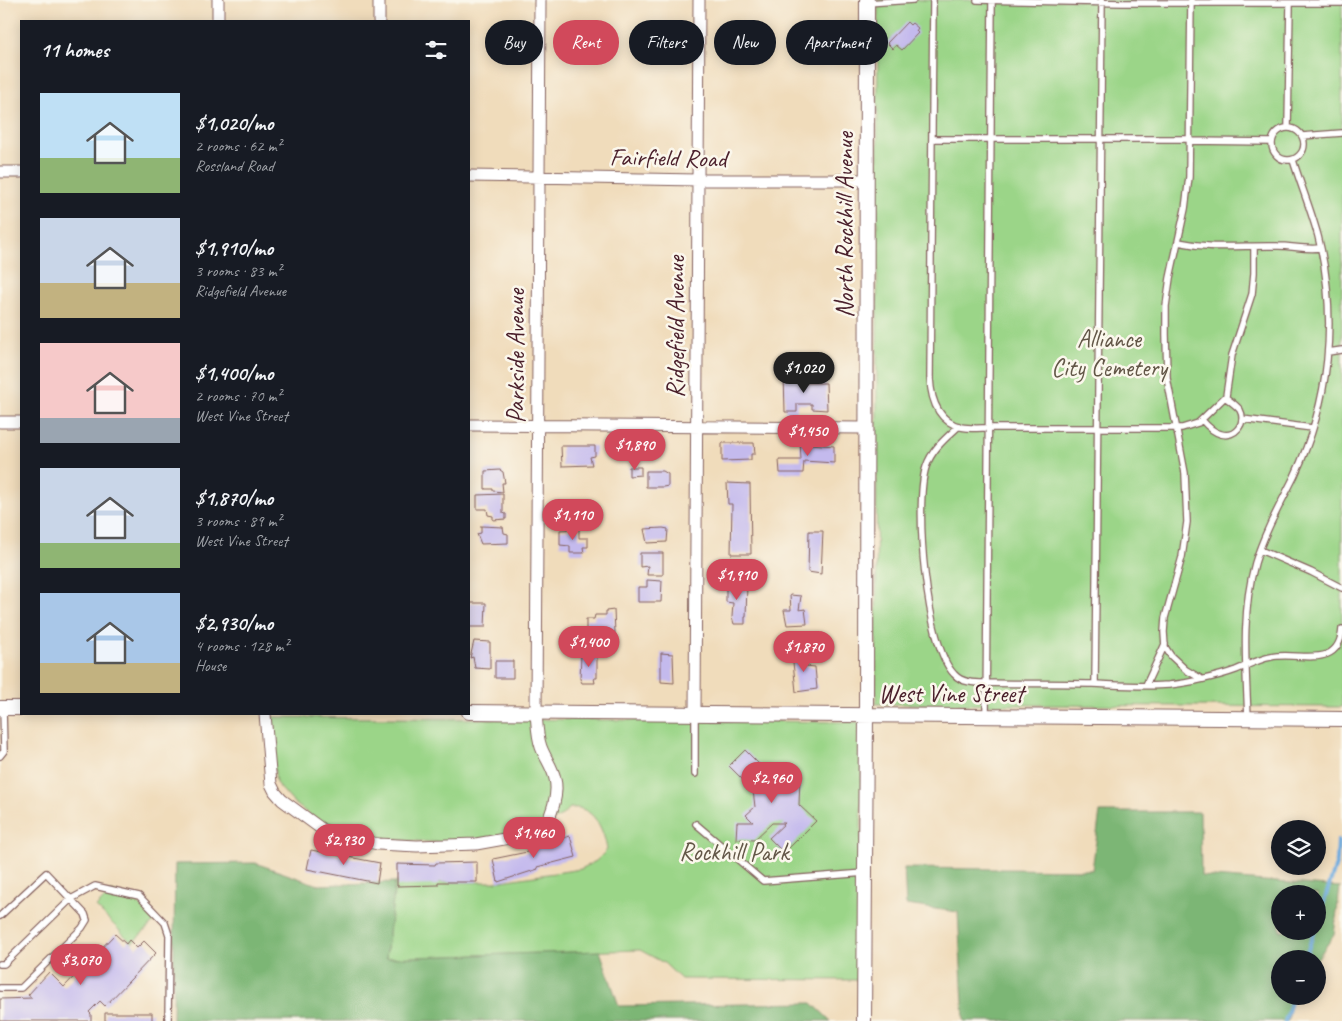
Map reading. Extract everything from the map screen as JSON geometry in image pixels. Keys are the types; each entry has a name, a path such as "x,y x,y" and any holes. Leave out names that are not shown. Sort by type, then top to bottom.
{"street":[{"path":"218,0 218,20"},
{"path":"378,0 378,20"},
{"name":"Parkside Avenue","path":"265,715 269,775 274,792 323,830 331,833 378,844 417,846 476,844 516,837 544,828 551,815 556,779 541,747 537,731 536,712 540,0"},
{"name":"Ridgefield Avenue","path":"695,714 699,0"},
{"name":"North Rockhill Avenue","path":"864,1021 867,2"},
{"path":"0,172 20,172"},
{"name":"Fairfield Road","path":"470,176 698,180 867,180"},
{"path":"0,422 20,422"},
{"path":"470,425 866,428"},
{"path":"1,708 20,708"},
{"name":"West Vine Street","path":"470,712 1342,719"}],"lane":[{"path":"867,2 913,0"},
{"path":"933,0 930,387 931,397 940,413 946,418 959,426 1097,429 1176,428 1187,427 1202,420 1228,392 1232,355 1252,294 1254,247"},
{"path":"977,0 1310,1 1342,3"},
{"path":"986,716 992,0"},
{"path":"1095,684 1102,1"},
{"path":"1191,1 1189,177 1185,209 1168,292 1166,334 1167,378 1185,473 1187,522 1182,557 1165,618 1164,632 1168,652 1186,670 1200,678"},
{"path":"1288,128 1290,2"},
{"path":"1288,128 1297,129 1302,136 1303,148 1298,157 1293,160 1285,160 1272,150 1271,142 1275,133 1288,128"},
{"path":"1302,136 1342,134"},
{"path":"932,139 1271,142"},
{"path":"1248,718 1246,628 1249,589 1260,550 1298,466 1312,428 1322,390 1328,352 1328,311 1320,248 1314,222 1293,160"},
{"path":"1178,242 1208,247 1276,246 1307,249 1320,248"},
{"path":"1328,352 1342,350"},
{"path":"1202,420 1217,433 1227,435 1238,429 1242,419 1239,410 1225,397"},
{"path":"1242,419 1312,428"},
{"path":"959,426 929,458 923,479 921,503 925,583 938,640 947,665 955,676 960,679 986,683 1168,685 1227,673 1272,656 1325,656 1338,646 1342,629"},
{"path":"1260,550 1322,577 1342,588"},
{"path":"1146,685 1165,644"},
{"path":"0,756 4,752 1,708"},
{"path":"695,714 695,774"},
{"path":"696,824 763,880 865,873"},
{"path":"0,916 46,873 86,914 88,920 21,988 0,988"},
{"path":"0,964 4,964 71,899 95,886 139,896 165,923 169,935 168,1021"}],"green space":[{"name":"Alliance City Cemetery","path":"878,0 1342,0 1342,707 876,704 878,65 888,65 888,20 878,20"},
{"name":"Rockhill Park","path":"272,717 862,722 860,980 681,979 664,963 640,950 386,958 395,882 495,882 581,869 596,861 607,850 600,826 588,812 581,808 570,808 560,817 521,834 447,843 368,838 337,832 315,819 293,802 276,783"},
{"path":"1100,812 1200,812 1201,876 1315,885 1271,885 1271,940 1326,940 1326,886 1340,887 1334,935 1323,950 1271,950 1271,1005 1291,1005 1288,1021 964,1021 958,912 906,905 904,868 1092,870"},
{"path":"255,863 318,885 395,882 386,958 600,951 619,1006 812,1003 831,1021 173,1021 175,864"},
{"path":"111,892 129,896 156,920 132,943 96,907"}],"building":[{"path":"907,22 910,25 912,23 918,28 916,31 918,33 902,50 896,45 893,49 888,42"},
{"path":"797,374 804,376 804,383 826,383 827,410 812,409 812,404 797,404 797,412 785,412 784,375"},
{"path":"800,441 811,441 811,444 834,446 834,463 804,461 803,473 780,473 779,460 801,460"},
{"path":"722,443 754,443 755,454 751,454 751,460 722,461"},
{"path":"561,446 595,446 595,456 590,457 592,465 562,466"},
{"path":"629,467 641,467 641,475 629,476"},
{"path":"500,470 503,472 505,483 502,483 503,492 485,489 485,471"},
{"path":"646,471 663,471 668,474 668,486 646,487"},
{"path":"727,483 750,484 751,554 731,554 732,504 728,504"},
{"path":"503,494 503,513 506,514 506,519 493,520 493,516 488,515 487,509 477,509 477,495"},
{"path":"563,502 582,502 583,507 587,508 587,515 563,515"},
{"path":"481,526 503,527 504,533 508,534 508,543 481,544 477,534 481,533"},
{"path":"579,529 579,538 588,538 588,547 583,547 584,553 570,553 570,546 560,545 560,530"},
{"path":"644,529 668,529 667,542 647,543"},
{"path":"809,531 823,531 821,574 808,572"},
{"path":"640,553 663,553 663,575 647,575 648,566 640,567"},
{"path":"647,580 662,581 661,602 638,602 638,587 647,587"},
{"path":"737,581 737,583 747,584 745,624 734,624 732,617 733,603 726,602 726,582"},
{"path":"790,595 801,596 799,610 805,609 807,624 787,625 784,610 791,610"},
{"path":"470,603 486,603 485,627 470,627"},
{"path":"614,610 615,633 586,632 586,619 594,619 595,615 606,615 606,611"},
{"path":"474,641 490,642 490,669 475,668 473,657 470,658"},
{"path":"792,652 806,652 806,666 815,667 817,689 796,692"},
{"path":"661,653 673,654 674,683 661,682"},
{"path":"581,654 597,654 597,678 594,678 595,683 582,683 580,679"},
{"path":"495,661 513,661 513,678 495,678"},
{"path":"745,750 771,776 800,777 799,805 816,821 784,853 769,838 785,823 772,823 754,840 736,839 737,822 753,822 746,815 755,807 753,790 729,766"},
{"path":"570,836 576,857 537,867 538,869 498,882 493,859 532,851 531,848"},
{"path":"311,850 380,863 377,883 307,869"},
{"path":"477,862 477,882 438,882 438,885 397,886 397,864 435,865 436,863"},
{"path":"115,934 126,944 129,940 137,948 144,941 156,953 105,1006 100,1001 89,1012 91,1014 91,1021 0,1021 0,999 32,998 28,995 49,972 64,987"},
{"path":"105,1013 152,1013 152,1021 105,1021"}],"waterway":[{"path":"1326,896 1337,861 1338,840"},
{"path":"1308,950 1311,940"},
{"path":"1285,1021 1290,1005"}]}
